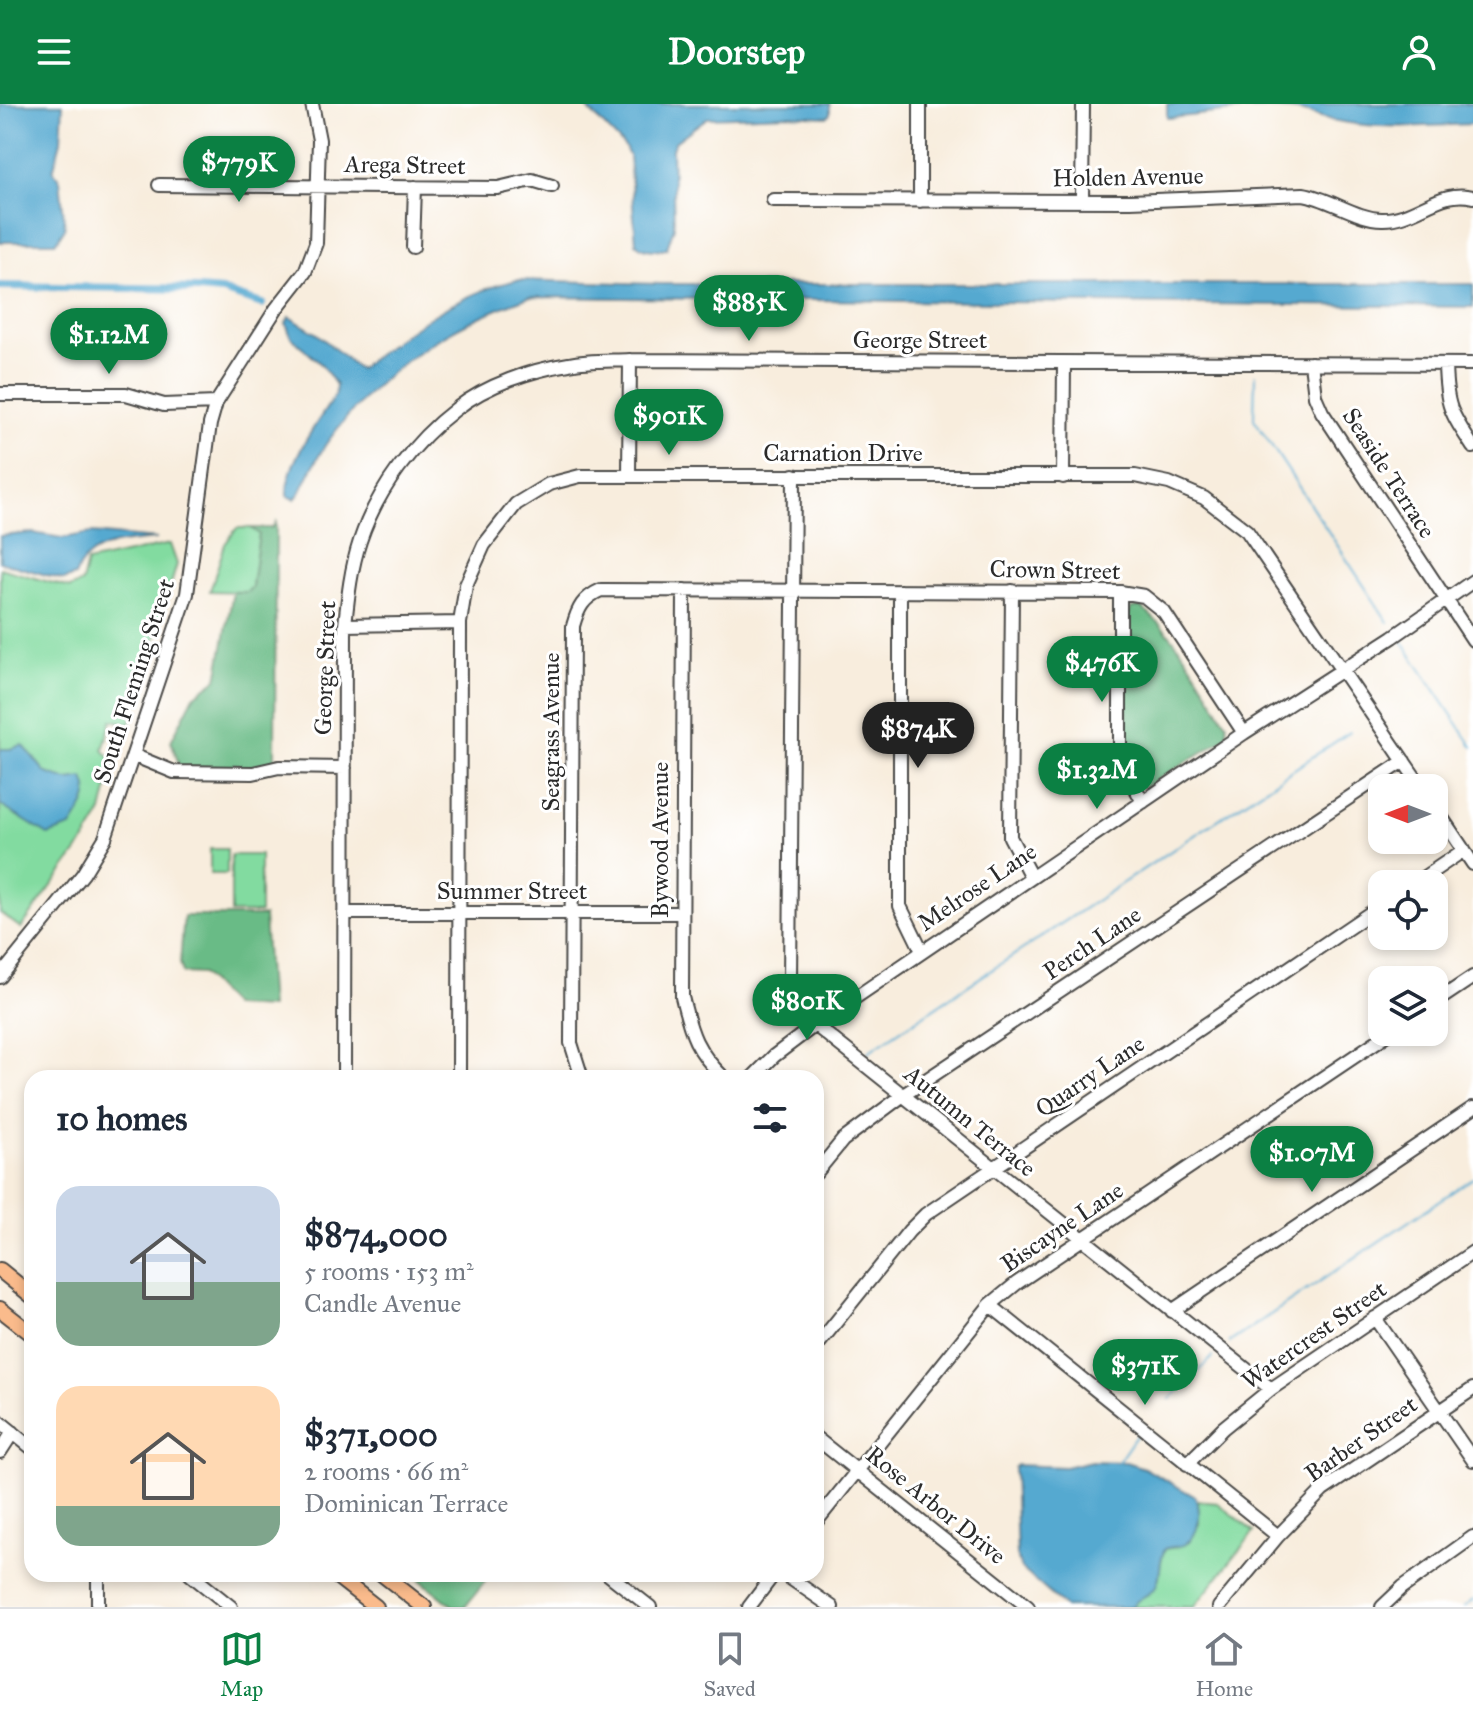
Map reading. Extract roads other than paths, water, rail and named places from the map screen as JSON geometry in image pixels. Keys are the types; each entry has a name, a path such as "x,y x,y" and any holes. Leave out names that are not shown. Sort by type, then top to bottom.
{"main road":[{"path":"0,1270 24,1290"},
{"path":"0,1309 24,1328"},
{"path":"355,1582 376,1607"},
{"path":"392,1582 424,1607"}],"street":[{"name":"South Fleming Street","path":"0,977 83,874 105,838 135,756 187,594 210,424 216,403 276,309 305,272 316,243 319,140 312,104"},
{"path":"920,104 920,201"},
{"path":"1082,201 1083,104"},
{"name":"Arega Street","path":"159,185 498,188 532,180 552,186"},
{"path":"413,247 415,187"},
{"name":"Holden Avenue","path":"773,200 1082,201 1303,194 1319,196 1371,218 1381,219 1398,218 1450,195 1459,193 1473,197"},
{"path":"629,475 630,360"},
{"name":"George Street","path":"344,1070 345,625 349,584 361,539 383,492 412,450 457,407 506,381 569,363 630,360 1473,364"},
{"path":"1063,477 1064,363"},
{"name":"Seaside Terrace","path":"1311,363 1315,396 1322,412 1473,640"},
{"path":"1445,364 1446,399 1455,420 1473,447"},
{"path":"0,394 126,394 164,405 216,403"},
{"name":"Carnation Drive","path":"459,1070 460,623 466,585 484,545 516,504 549,484 580,476 629,475 1135,476 1169,483 1204,498 1247,531 1413,774"},
{"name":"Autumn Terrace","path":"794,475 790,983 815,1025 1271,1389"},
{"name":"Melrose Lane","path":"760,1070 815,1025 922,951 1473,581"},
{"name":"Seagrass Avenue","path":"579,1070 571,1043 573,626 579,607 589,595 601,590 793,590"},
{"name":"Bywood Avenue","path":"684,590 682,997 690,1030 705,1060 716,1070"},
{"name":"Crown Street","path":"793,590 1120,592 1144,596 1164,612 1244,733"},
{"path":"900,591 900,906 922,951"},
{"path":"1012,591 1010,837 1031,877"},
{"path":"1120,592 1120,751 1126,771 1143,802"},
{"path":"345,625 460,623"},
{"path":"135,756 174,772 253,773 279,767 345,768"},
{"name":"Perch Lane","path":"824,1163 843,1140 902,1096 1404,761"},
{"path":"1448,827 1473,864"},
{"path":"1435,870 1464,850"},
{"name":"Summer Street","path":"344,913 681,913"},
{"name":"Quarry Lane","path":"824,1337 926,1214 1368,914"},
{"path":"1448,994 1473,977"},
{"name":"Biscayne Lane","path":"824,1512 990,1305 1017,1283 1370,1046"},
{"path":"1172,1311 1473,1108"},
{"name":"Watercrest Street","path":"1187,1464 1223,1428 1271,1389 1473,1252"},
{"path":"990,1305 1278,1536"},
{"path":"1375,1318 1473,1460"},
{"name":"Barber Street","path":"1219,1607 1278,1536 1323,1490 1473,1389"},
{"path":"0,1422 24,1441"},
{"path":"0,1452 13,1432"},
{"name":"Rose Arbor Drive","path":"824,1444 1028,1607"},
{"path":"1382,1607 1403,1587 1473,1537"},
{"path":"98,1582 98,1607"},
{"path":"200,1582 231,1607"},
{"path":"618,1582 650,1607"},
{"path":"749,1607 768,1582"},
{"path":"796,1582 832,1607"}],"water":[{"path":"0,104 63,104 61,141 53,171 60,180 65,228 56,242 0,242"},
{"path":"583,104 830,104 830,114 827,117 707,118 675,142 672,149 674,227 667,248 650,250 636,243 629,156 625,147"},
{"path":"1167,104 1473,104 1473,124 1371,126 1274,109 1167,118"},
{"path":"517,280 661,284 1473,284 1473,307 529,297 441,337 391,373 346,418 326,444 295,499 287,496 297,457 335,395 336,385 322,365 291,337 286,323 289,317 316,333 359,369 395,341 453,304"},
{"path":"33,533 62,538 92,533 157,539 120,543 98,550 81,565 75,576 64,580 0,562 0,536"},
{"path":"23,745 46,773 68,780 83,778 87,797 71,827 48,835 0,805 0,749"},
{"path":"1091,1461 1126,1462 1144,1468 1194,1496 1197,1502 1198,1522 1194,1535 1185,1544 1165,1549 1156,1586 1132,1607 1065,1607 1022,1569 1017,1557 1014,1468 1017,1465 1065,1467"}],"waterway":[{"path":"0,286 197,289 222,291 262,304"},
{"path":"1255,375 1254,419 1388,622"},
{"path":"1402,641 1473,747"},
{"path":"868,1052 1350,732"},
{"path":"1230,1342 1473,1178"},
{"path":"1170,1399 1213,1357"},
{"path":"1118,1462 1138,1433"},
{"path":"1464,1607 1473,1600"}]}
